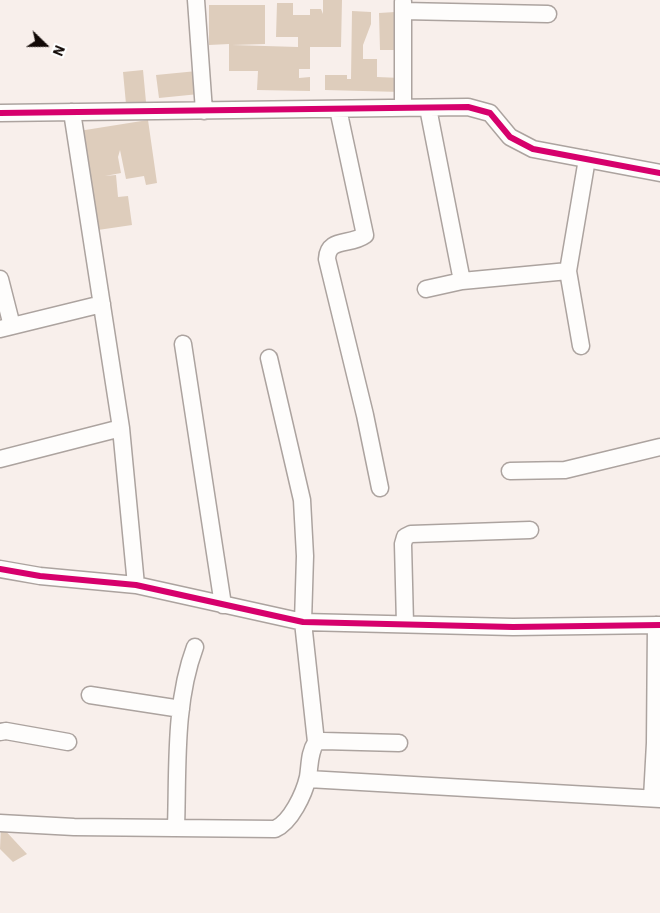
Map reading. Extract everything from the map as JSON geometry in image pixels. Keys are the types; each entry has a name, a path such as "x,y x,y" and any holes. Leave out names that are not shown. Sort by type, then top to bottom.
{"street":[{"path":"196,0 204,111"},
{"path":"403,108 403,6 548,14"},
{"path":"428,108 462,281"},
{"path":"0,113 468,108 490,113 510,138 533,149 660,173"},
{"path":"338,109 365,235 359,240 331,246 327,250 327,259 366,415 380,488"},
{"path":"72,112 121,428 136,585"},
{"path":"581,346 568,272 587,159"},
{"path":"426,289 462,281 568,272"},
{"path":"0,279 6,327 102,304"},
{"path":"183,344 223,605"},
{"path":"0,822 74,827 275,829 290,819 308,779 312,749 316,742 303,622 305,556 302,500 269,358"},
{"path":"0,459 121,428"},
{"path":"510,471 566,470 660,447"},
{"path":"404,624 403,544 405,537 411,534 530,530"},
{"path":"0,569 40,576 136,585 303,622 513,627 658,625 655,742 656,798 308,779"},
{"path":"176,828 181,709 187,667 195,646"},
{"path":"90,695 181,709"},
{"path":"0,732 6,731 68,742"},
{"path":"316,742 399,743"}],"building":[{"path":"323,0 342,0 341,47 310,47 310,69 299,69 299,78 310,77 310,91 257,90 258,71 229,71 229,44 209,45 209,5 265,5 265,44 232,45 298,47 298,37 276,37 277,3 293,3 293,15 310,15 310,9 321,9 323,14"},
{"path":"352,11 371,12 371,24 363,45 363,59 377,59 377,77 401,78 401,92 325,90 325,75 347,75 347,79 351,79"},
{"path":"395,12 404,50 380,50 379,13"},
{"path":"143,70 146,102 126,104 123,72"},
{"path":"197,71 199,94 159,98 156,75"},
{"path":"148,120 157,183 146,185 144,176 126,179 120,150 118,157 121,173 105,176 116,175 118,197 128,196 132,225 98,230 79,131"},
{"path":"1,826 27,854 13,862 0,849"}],"cycle path":[{"path":"0,113 468,107 490,113 510,137 533,149 660,173"},
{"path":"0,569 40,576 136,585 303,622 513,627 660,625"}]}
